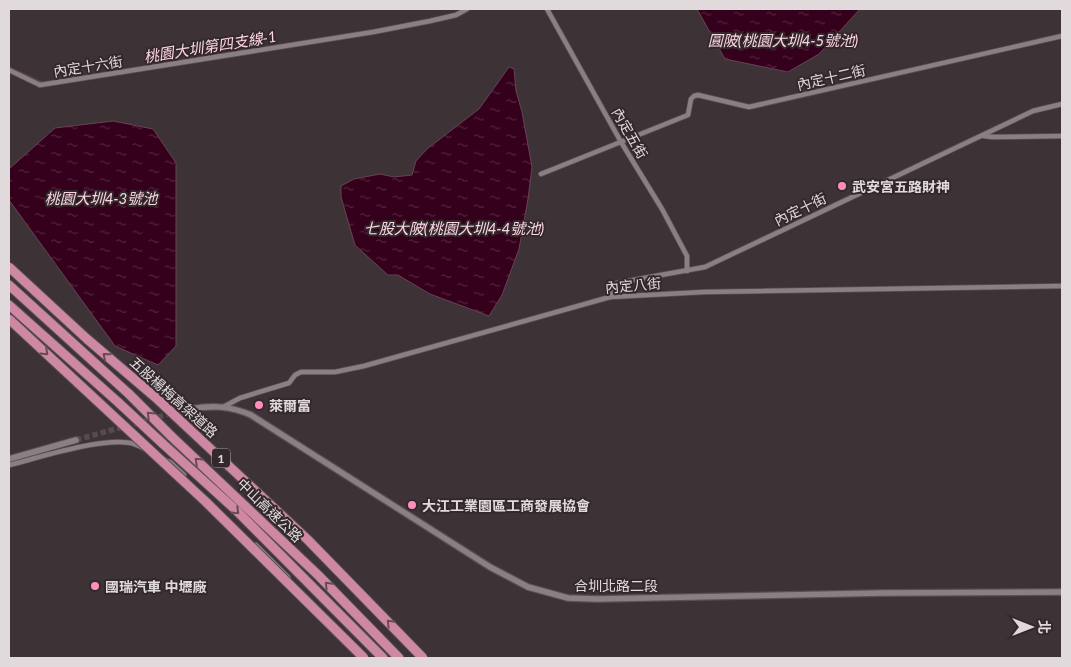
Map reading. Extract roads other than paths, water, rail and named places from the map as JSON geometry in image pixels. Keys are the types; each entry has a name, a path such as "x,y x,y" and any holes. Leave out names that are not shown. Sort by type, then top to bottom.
{"highway":[{"name":"五股楊梅高架道路","path":"9,267 87,339 155,397 301,534 423,658"},
{"name":"中山高速公路","path":"9,285 129,394 318,575 399,658"},
{"name":"中山高速公路","path":"9,305 237,511 383,658"},
{"path":"9,319 206,502 366,658"}],"street":[{"name":"內定十六街","path":"9,70 40,84 373,32 454,16 467,9"},
{"name":"內定五街","path":"547,9 621,142 662,209 686,256 687,271"},
{"name":"內定十二街","path":"621,142 688,115 691,99 698,95 749,107 1062,36"},
{"path":"983,135 1033,111 1062,104"},
{"name":"內定十街","path":"610,297 612,288 617,283 705,267 983,135 992,137 1062,136"},
{"path":"541,174 621,142"},
{"name":"內定八街","path":"225,406 240,398 289,384 295,375 301,372 335,372 364,366 610,297 704,292 1062,286"},
{"name":"合圳北路二段","path":"191,409 225,406 251,415 490,567 528,587 568,598 1062,592"},
{"path":"9,459 76,440"},
{"path":"9,465 99,443 116,442 134,444 170,462 276,565 366,658"},
{"path":"20,456 35,459"}],"water":[{"name":"圓陂(桃園大圳4-5號池)","path":"697,9 860,9 819,54 788,72 725,59"},
{"name":"七股大陂(桃園大圳4-4號池)","path":"509,67 514,69 516,91 522,112 532,167 519,249 502,295 489,316 430,294 398,275 388,275 355,245 341,197 341,186 354,179 380,174 394,177 412,175 416,161 427,149 479,109"},
{"name":"桃園大圳4-3號池","path":"113,121 153,129 176,163 176,346 158,365 115,346 9,200 9,169 55,128"}],"waterway":[{"name":"桃園大圳第四支線-1","path":"308,40 378,29"},
{"name":"桃園大圳第四支線-1","path":"9,67 42,82"}],"tunnel":[{"path":"76,440 191,409"}],"place":[{"name":"武安宮五路財神","path":"842,186"},
{"name":"萊爾富","path":"259,405"},
{"name":"大江工業園區工商發展協會","path":"412,505"},
{"name":"國瑞汽車 中壢廠","path":"95,586"}]}
